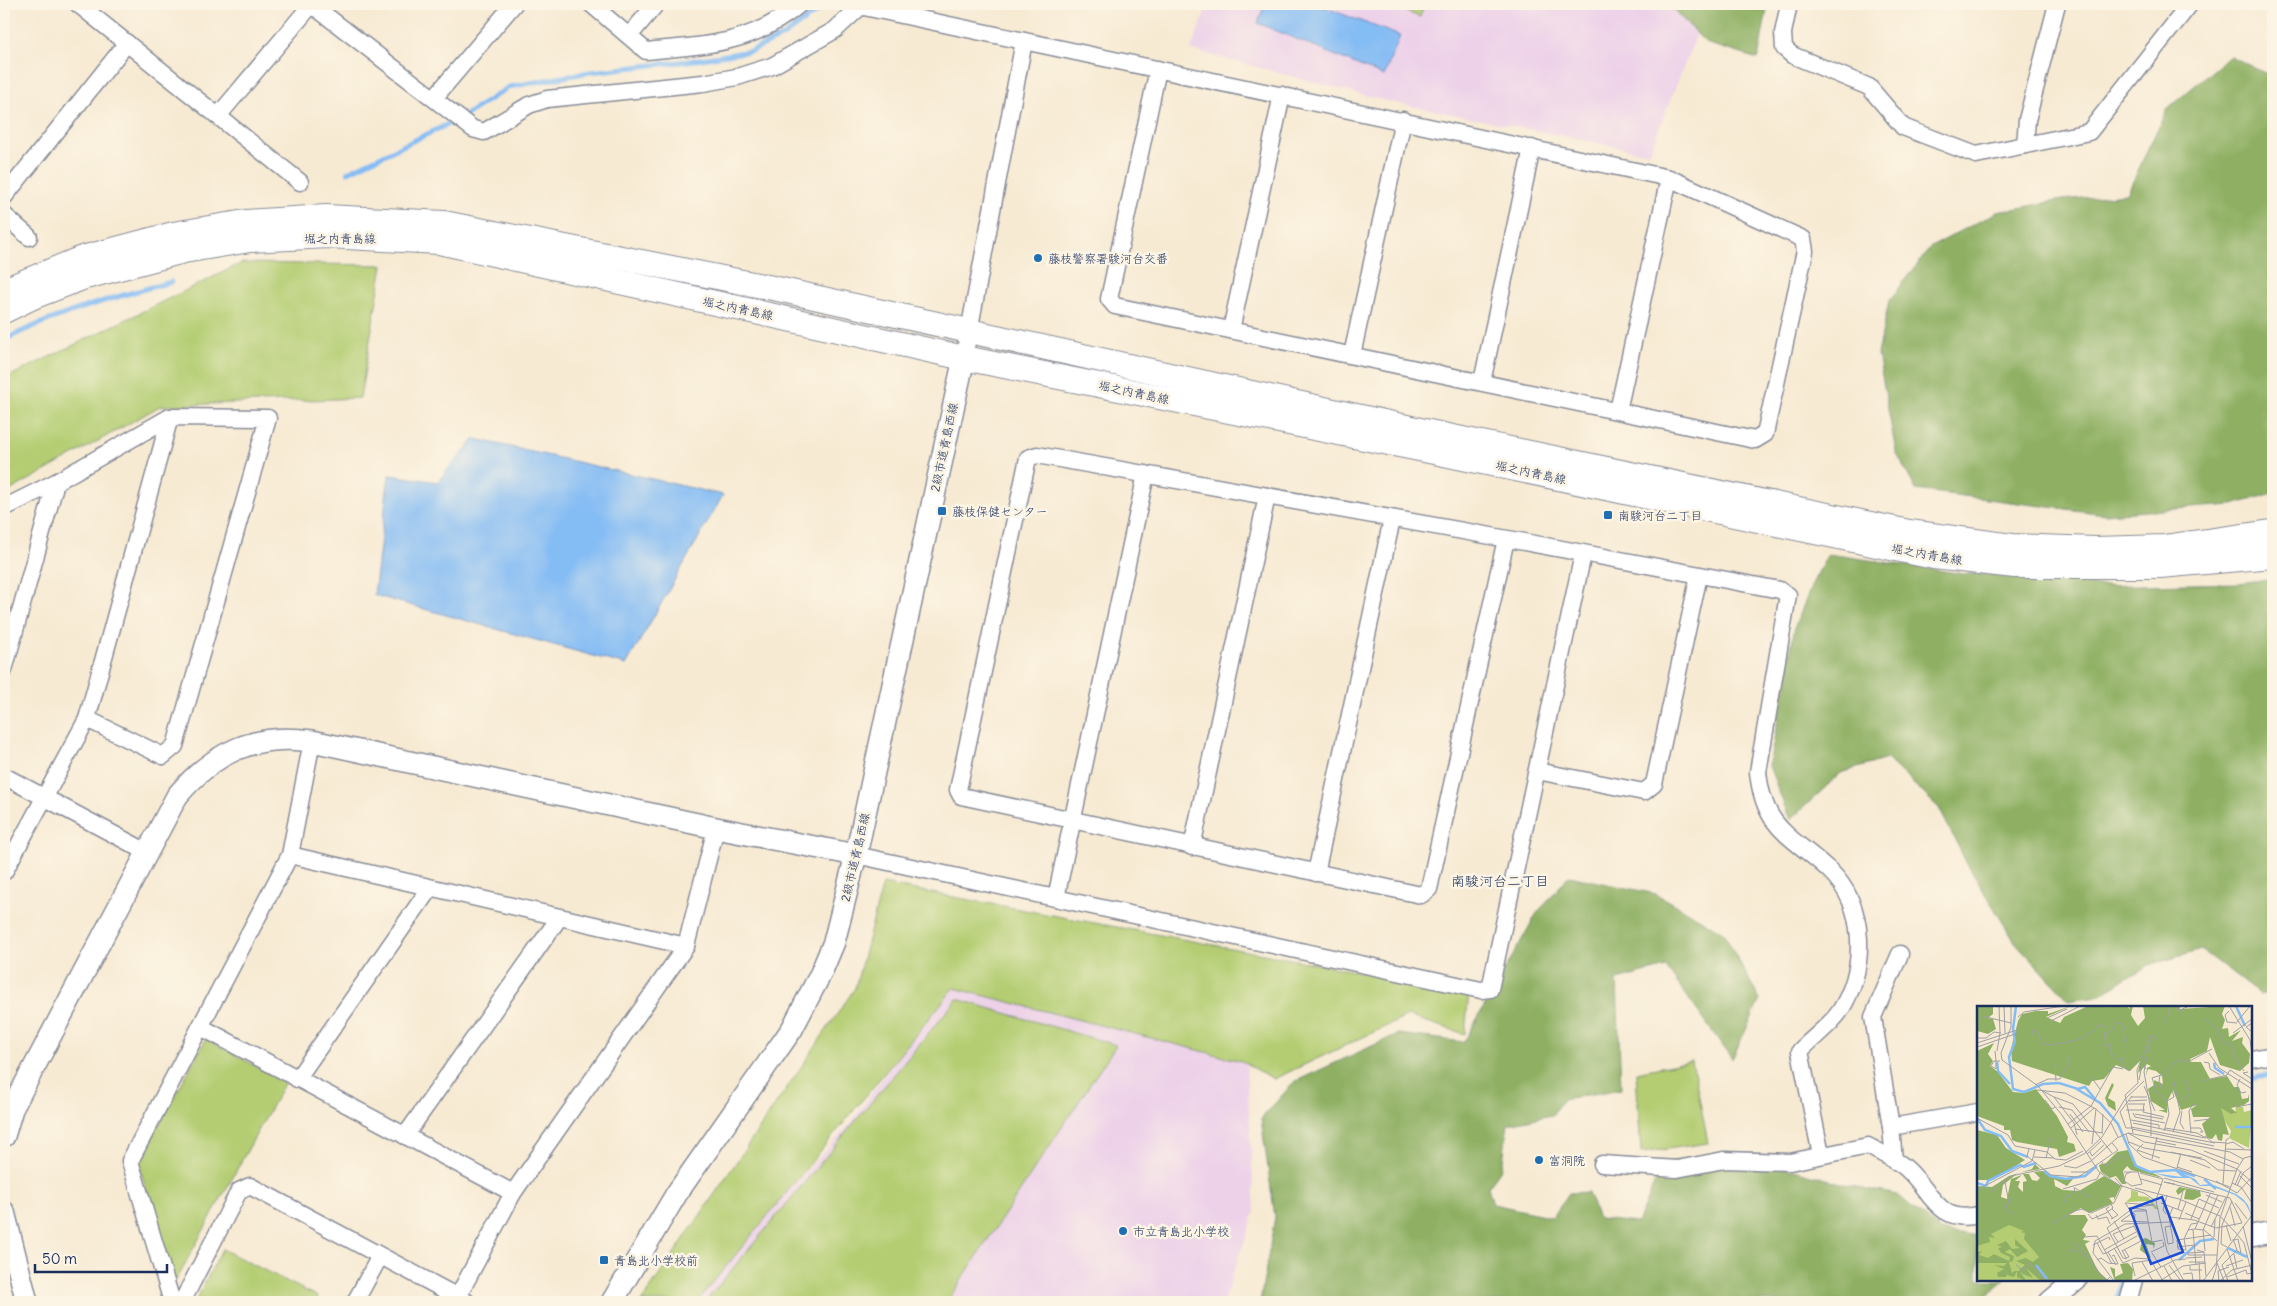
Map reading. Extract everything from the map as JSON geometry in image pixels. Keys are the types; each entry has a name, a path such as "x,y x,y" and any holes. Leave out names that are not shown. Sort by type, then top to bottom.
{"main road":[{"name":"堀之内青島線","path":"4,290 82,258 173,234 245,222 326,217 444,224 773,288 1443,435 1909,532 2012,546 2095,549 2164,547 2273,532"},
{"name":"堀之内青島線","path":"4,312 35,296 82,278 184,251 250,240 328,236 439,242 964,358 1439,453 1934,556 2015,566 2160,566 2273,556"}],"street":[{"path":"78,4 300,182"},
{"path":"218,116 312,4 473,129 484,132 529,105 548,99 703,83 737,77 772,66 835,30 855,5 1403,120 1669,178 1802,239 1805,251 1765,434 1755,440 1115,306 1109,299 1158,69"},
{"path":"434,98 514,4"},
{"path":"591,4 646,51 722,43 751,34 781,20 800,4"},
{"path":"629,36 656,4"},
{"path":"1789,4 1784,32 1784,48 1792,55 1869,87 1903,127 1976,155 2089,132 2190,4"},
{"path":"2025,145 2027,120 2057,4"},
{"path":"964,358 1024,41"},
{"path":"4,197 127,42"},
{"path":"1231,330 1282,95"},
{"path":"1352,355 1403,120"},
{"path":"1482,382 1532,148"},
{"path":"1618,411 1669,178"},
{"path":"4,215 30,236"},
{"name":"2級市道青島西線","path":"612,1302 677,1193 792,1029 821,973 834,942 856,855 964,358"},
{"path":"4,872 43,796 87,719 170,417"},
{"path":"4,508 56,482 170,417 268,418 175,746 163,756 87,719"},
{"path":"1506,539 1429,890 1421,895 1072,822 961,796 958,790 1028,458 1037,455 1506,539 1780,590 1788,595 1758,772 1761,794 1770,815 1785,834 1830,871 1847,894 1858,928 1860,959 1853,985 1840,1012 1800,1051 1821,1155"},
{"path":"1056,898 1146,474"},
{"path":"4,670 56,482"},
{"path":"1192,846 1267,496"},
{"path":"1316,873 1392,519"},
{"path":"4,1136 12,1109 177,796 194,776 211,762 234,749 270,740 290,738 716,828 856,855 1481,990 1490,988 1583,554"},
{"path":"1536,771 1644,792 1654,784 1699,575"},
{"path":"172,1302 130,1161 290,855 312,742"},
{"path":"4,776 147,852"},
{"path":"182,1302 239,1191 250,1186 460,1301 513,1193 686,946 716,828"},
{"path":"290,855 686,946"},
{"path":"297,1079 430,888"},
{"path":"405,1136 559,918"},
{"path":"1894,1161 1891,1127 1873,1017 1900,954"},
{"path":"201,1027 513,1193"},
{"path":"2252,1059 2273,1054"},
{"path":"1891,1127 1977,1112"},
{"path":"1602,1164 1677,1169 1724,1160 1790,1162 1868,1146 1903,1166 1939,1208 1966,1218 1977,1215"},
{"path":"4,1212 27,1302"},
{"path":"2252,1236 2273,1232"},
{"path":"355,1302 380,1256"},
{"path":"2050,1302 2075,1281"},
{"path":"2128,1302 2134,1281"}],"shaded area":[{"path":"1208,4 1709,4 1649,153 1386,101 1191,50"},
{"path":"948,986 1246,1062 1255,1212 1223,1302 686,1302 850,1124"}],"green space":[{"path":"1386,4 1424,4 1420,17"},
{"path":"1668,4 1768,4 1758,59 1706,43"},
{"path":"2230,56 2273,77 2273,493 2233,505 2105,514 1916,490 1896,452 1878,354 1889,301 1931,247 1997,212 2062,200 2127,194 2167,109"},
{"path":"242,263 383,265 360,398 160,406 4,494 4,379"},
{"path":"1828,554 1964,574 2040,575 2096,586 2240,583 2273,578 2273,990 2260,995 2201,950 2149,965 2097,996 2069,1000 2015,942 1967,864 1939,808 1887,759 1841,773 1790,820 1769,766 1795,626 1813,582"},
{"path":"1569,876 1656,894 1723,932 1760,1000 1732,1059 1666,967 1617,980 1621,1089 1564,1099 1552,1115 1508,1124 1502,1168 1488,1187 1493,1204 1553,1217 1569,1193 1588,1192 1598,1219 1637,1223 1663,1163 1728,1152 1852,1186 1898,1195 1940,1231 1977,1237 1977,1281 2004,1281 1979,1302 1260,1302 1275,1217 1261,1119 1294,1082 1398,1034 1464,1042 1537,913"},
{"path":"883,884 1469,992 1465,1034 1408,1016 1274,1079 1241,1061 954,988 697,1302 641,1302 855,988"},
{"path":"957,999 1116,1045 947,1302 705,1302"},
{"path":"206,1039 285,1082 175,1282 138,1163"},
{"path":"1692,1061 1708,1143 1641,1153 1636,1072"},
{"path":"222,1249 318,1297 315,1302 195,1302"}],"water":[{"path":"1265,4 1316,4 1400,36 1384,76 1258,23"},
{"path":"475,439 723,495 626,665 374,595 389,475 437,482"}],"waterway":[{"path":"348,172 461,118 509,87 590,72 688,61 751,51 783,36 827,4"},
{"path":"4,340 44,322 86,307 171,282"},
{"path":"2252,1079 2273,1074"},
{"path":"2116,1302 2121,1281"}],"place":[{"name":"藤枝警察署駿河台交番","path":"1038,258"},
{"name":"藤枝保健センター","path":"942,511"},
{"name":"南駿河台二丁目","path":"1608,515"},
{"name":"富洞院","path":"1539,1160"},
{"name":"市立青島北小学校","path":"1123,1231"},
{"name":"青島北小学校前","path":"604,1260"}],"district":[{"name":"南駿河台二丁目","path":"1500,881"}]}
